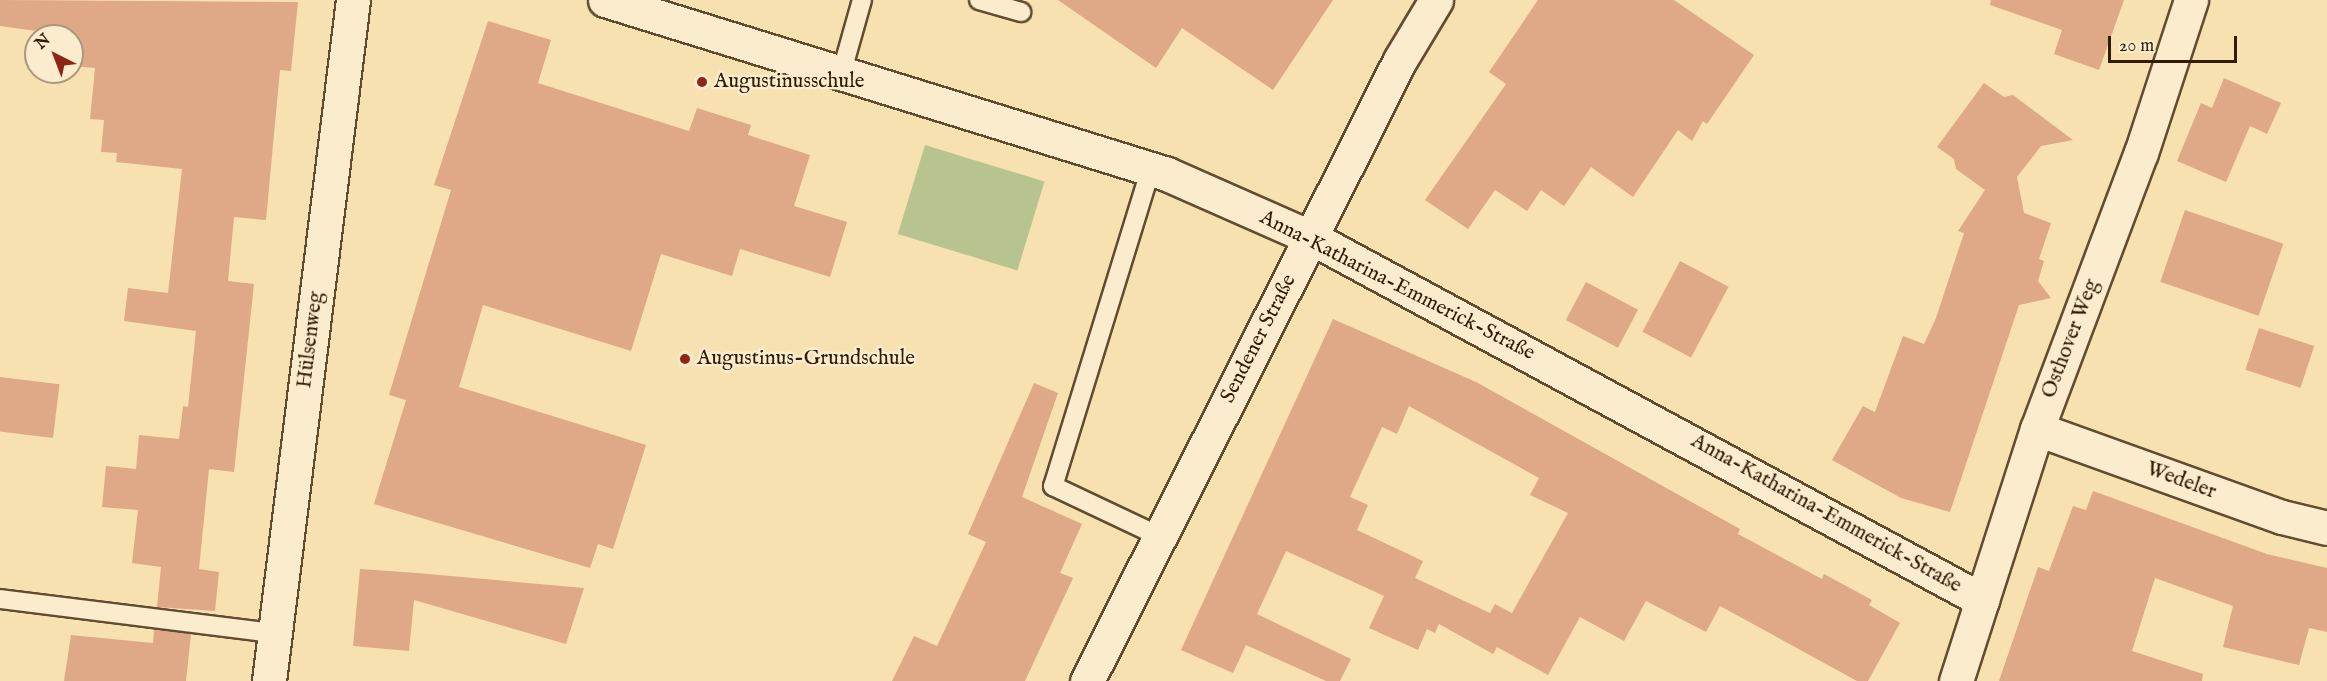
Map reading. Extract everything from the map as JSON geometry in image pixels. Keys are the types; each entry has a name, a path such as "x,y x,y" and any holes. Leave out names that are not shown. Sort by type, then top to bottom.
{"street":[{"name":"Hülsenweg","path":"269,681 354,0"},
{"name":"Anna-Katharina-Emmerick-Straße","path":"604,0 843,71 1151,168 1310,237 1982,600"},
{"name":"Sendener Straße","path":"1087,681 1400,60 1436,0"},
{"name":"Osthover Weg","path":"1956,681 2037,429 2141,153 2191,0"},
{"name":"Wedeler","path":"2037,429 2282,517 2327,528"}],"lane":[{"path":"843,71 862,0"},
{"path":"979,0 1021,12"},
{"path":"1151,168 1053,486 1159,536"},
{"path":"0,599 274,633"}],"green space":[{"path":"925,145 1045,182 1017,270 898,234"}],"building":[{"path":"0,0 298,2 291,71 280,70 266,220 234,217 228,281 254,284 234,472 209,469 199,569 219,572 215,611 157,607 161,567 132,563 138,510 102,507 106,466 136,469 139,435 179,439 183,406 188,407 196,331 124,321 128,288 168,293 182,169 116,162 117,153 101,152 104,120 90,119 95,68 84,67 84,24 24,24 24,29 0,26"},
{"path":"1058,0 1333,0 1273,90 1182,28 1156,68"},
{"path":"1538,0 1674,0 1754,55 1707,124 1703,121 1692,141 1678,130 1633,197 1591,167 1564,206 1541,190 1527,211 1495,190 1468,229 1425,200 1506,84 1489,72"},
{"path":"1991,0 2124,0 2099,70 2054,54 2062,30 1990,5"},
{"path":"488,21 551,40 538,83 689,131 697,108 751,125 748,135 810,155 794,206 847,222 830,277 740,249 732,276 661,254 631,351 483,305 459,387 646,445 613,549 598,544 590,568 374,504 406,400 389,395 451,190 434,185"},
{"path":"2224,78 2281,103 2267,134 2250,126 2226,182 2177,161 2201,103 2212,108"},
{"path":"1984,83 2004,97 2013,95 2073,140 2041,146 2017,177 2024,213 2051,223 2039,259 2044,261 2038,281 2051,298 2019,305 1950,512 1901,498 1832,460 1863,406 1875,412 1903,336 1924,344 1936,318 1964,233 1958,231 1985,190 1956,169 1954,159 1937,147"},
{"path":"2185,210 2283,244 2259,316 2160,282"},
{"path":"1680,261 1729,287 1691,357 1642,332"},
{"path":"1586,282 1638,310 1618,348 1566,320"},
{"path":"1333,319 1476,382 1740,529 1738,534 1822,579 1824,574 1872,600 1869,605 1900,623 1868,681 1857,681 1720,606 1706,632 1646,601 1624,641 1580,617 1548,675 1497,647 1493,654 1439,624 1435,633 1427,629 1418,650 1369,628 1384,596 1286,551 1257,614 1351,659 1340,681 1326,681 1246,645 1233,673 1181,650","holes":["1409,406 1539,478 1530,495 1568,513 1512,613 1495,604 1490,613 1415,578 1423,561 1357,530 1368,505 1350,497 1382,427 1397,434"]},
{"path":"2259,328 2314,346 2301,388 2245,370"},
{"path":"0,377 60,384 53,438 0,431"},
{"path":"1034,383 1058,393 1022,497 1082,524 1060,573 1073,578 1025,681 892,681 914,636 937,646 986,542 968,534"},
{"path":"2093,491 2267,554 2327,568 2327,632 2309,628 2299,665 2223,647 2233,606 2155,578 2132,651 2203,674 2202,681 1999,681 2038,567 2049,571 2073,506 2086,510"},
{"path":"360,569 584,588 566,644 414,600 409,651 353,646"},
{"path":"154,629 191,634 186,681 64,681 71,635 153,643"}],"place":[{"name":"Augustinusschule","path":"702,82"},
{"name":"Augustinus-Grundschule","path":"685,359"}]}
